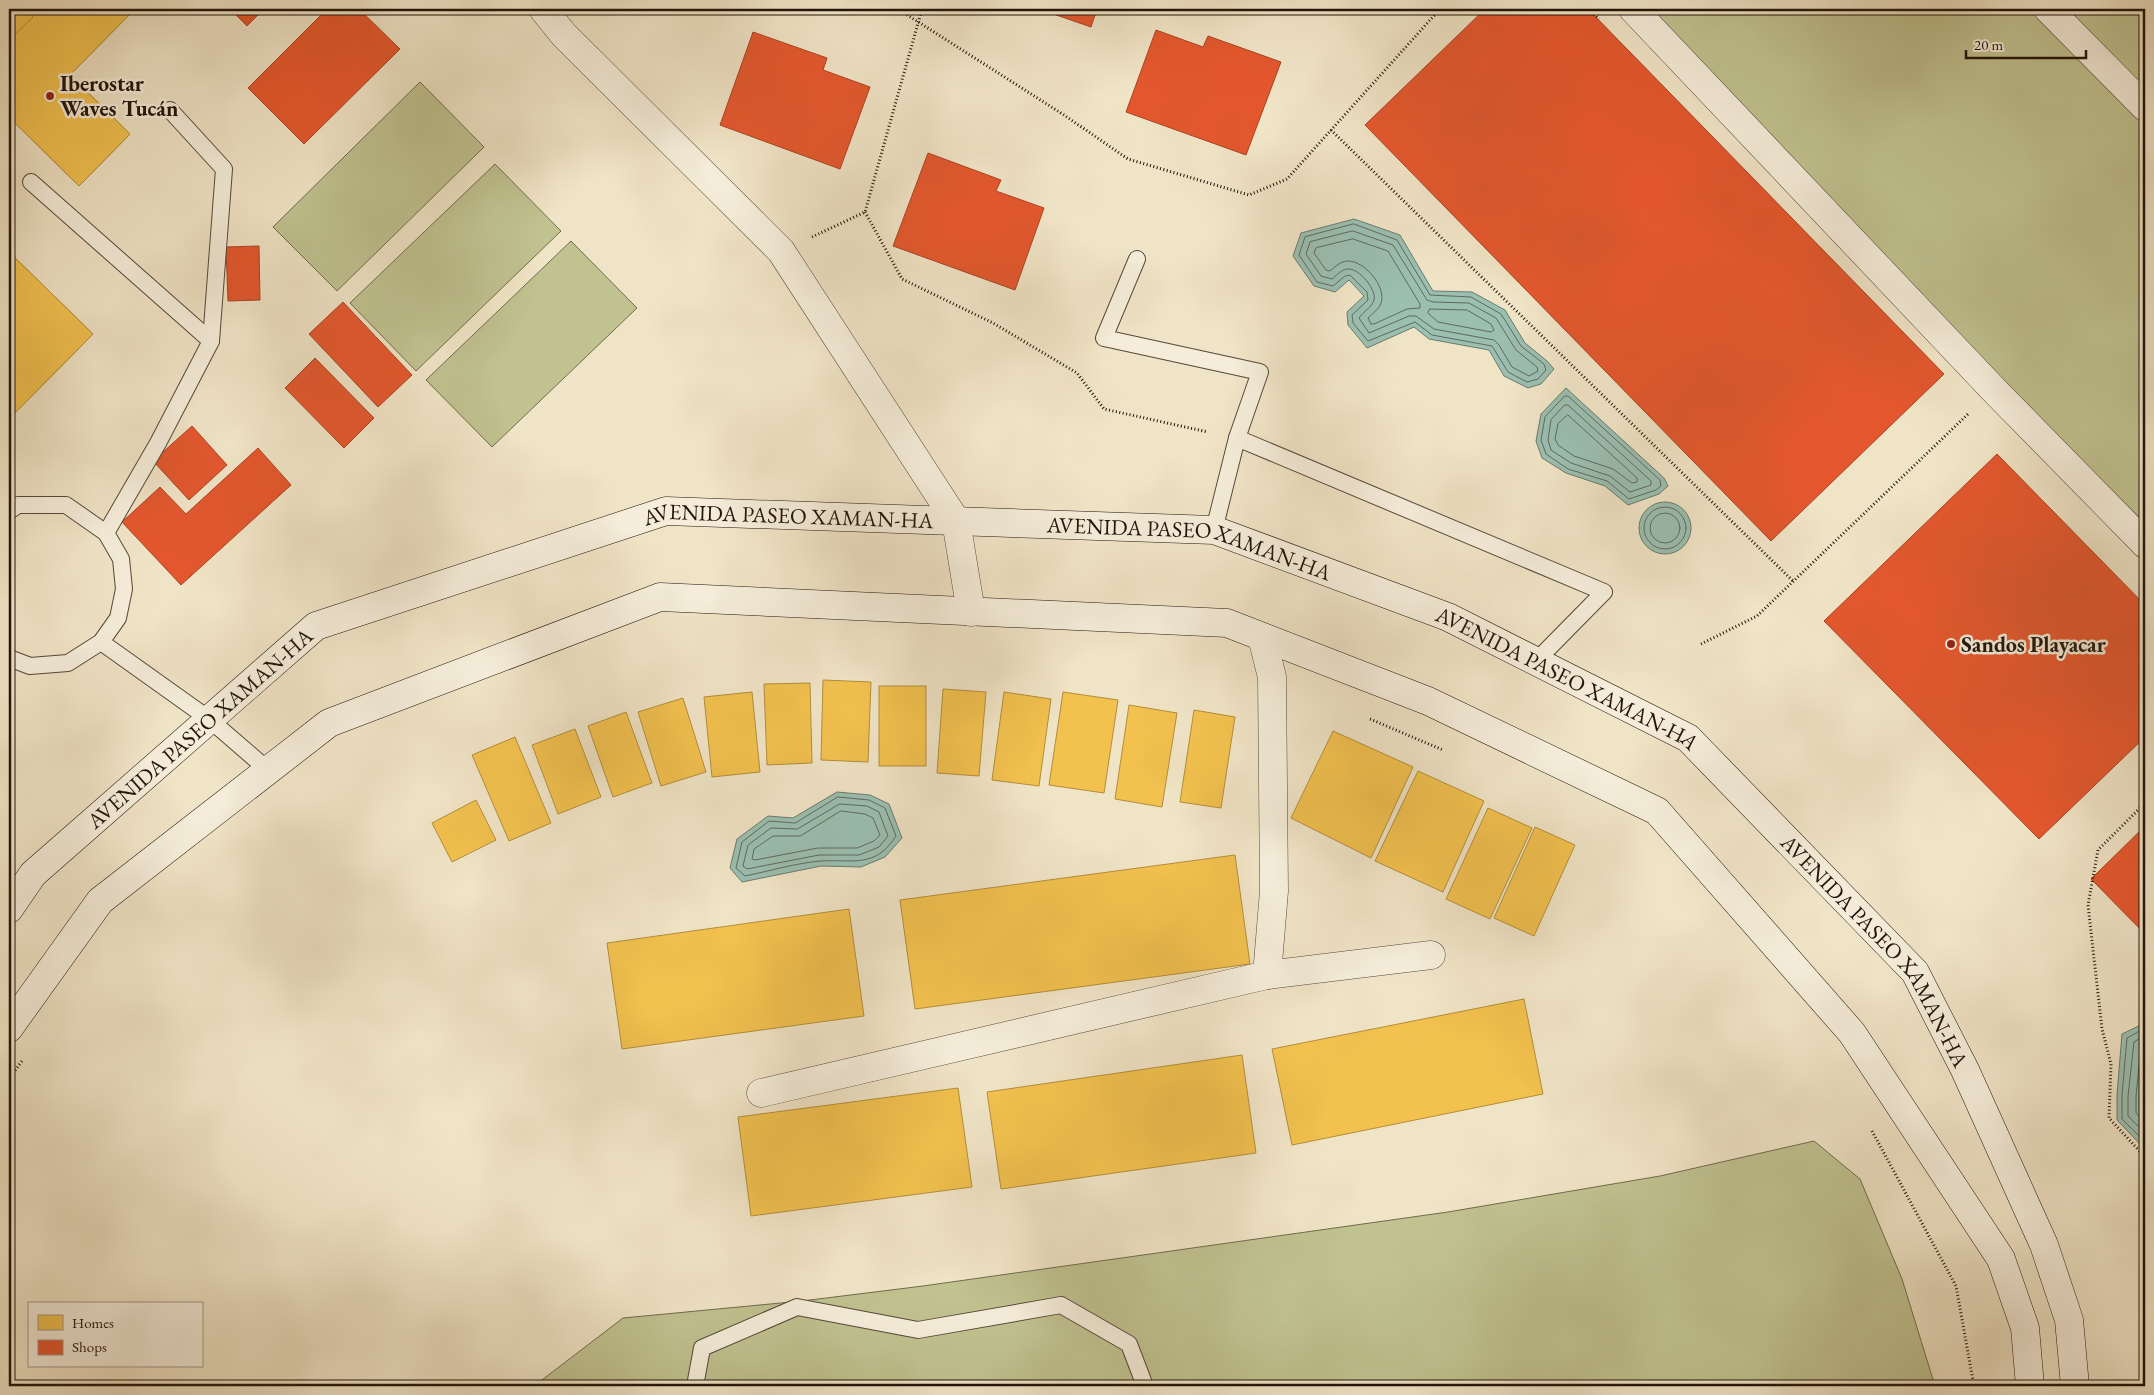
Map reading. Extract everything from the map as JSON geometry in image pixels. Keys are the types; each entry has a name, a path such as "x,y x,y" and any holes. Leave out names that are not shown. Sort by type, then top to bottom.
{"main road":[{"path":"543,9 564,35 781,251 956,521 971,612"},
{"path":"1633,9 1993,389 2145,544"},
{"path":"2048,9 2145,107"},
{"name":"AVENIDA PASEO XAMAN-HA","path":"9,909 33,874 316,626 666,511 1214,530 1448,617 1688,738 1914,972 1965,1070 2044,1245 2068,1320 2075,1386"},
{"path":"9,1028 100,901 329,723 660,597 1227,623 1428,701 1657,811 1852,1033 2001,1259 2025,1328 2030,1386"},
{"path":"1262,637 1272,677 1274,891 1267,975"},
{"path":"761,1094 1267,975 1431,955"}],"lane":[{"path":"106,533 158,443 211,341 224,170 170,110"},
{"path":"31,182 211,341"},
{"path":"1137,258 1104,338 1260,372 1237,438 1214,530"},
{"path":"1237,438 1604,592 1536,661"},
{"path":"9,511 18,505 66,506 106,533 121,559 124,589 118,618 101,642 68,663 30,666 9,658"},
{"path":"101,642 209,719 268,770"},
{"path":"695,1386 702,1348 797,1307 918,1330 1061,1305 1129,1344 1145,1386"}],"path":[{"path":"898,9 1064,115 1128,159 1249,195 1287,179 1440,9"},
{"path":"922,9 865,212 902,279 993,323 1077,373 1104,409 1237,438"},
{"path":"1331,130 1793,582"},
{"path":"781,251 865,212"},
{"path":"1701,644 1757,616 1993,389"},
{"path":"1363,716 1444,750"},
{"path":"2145,803 2098,850 2088,905 2102,1029 2111,1064 2109,1118 2145,1157"},
{"path":"9,1079 26,1056"},
{"path":"1872,1131 1956,1286 1974,1386"}],"green space":[{"path":"1621,9 2145,9 2145,523 1727,118"},
{"path":"420,82 484,147 337,291 273,227"},
{"path":"495,164 561,231 416,371 350,303"},
{"path":"571,241 637,308 492,447 426,380"},
{"path":"1814,1141 1860,1179 1902,1279 1935,1386 539,1386 538,1383 623,1318 802,1301 923,1286 1448,1212 1660,1176"}],"water":[{"path":"1354,219 1400,235 1433,291 1472,292 1505,310 1525,343 1554,369 1541,384 1528,388 1504,376 1489,350 1429,339 1414,327 1367,348 1348,325 1347,312 1364,296 1349,280 1335,292 1314,286 1293,256 1301,233"},
{"path":"1566,388 1664,478 1668,486 1659,494 1628,505 1605,486 1566,473 1542,458 1536,441 1541,414"},
{"path":"1660,502 1670,502 1684,509 1691,523 1691,533 1684,547 1670,554 1660,554 1650,550 1643,543 1639,533 1639,523 1643,513 1650,506"},
{"path":"837,792 870,795 889,804 902,838 885,857 861,867 821,866 742,882 730,868 737,839 768,816 793,818"},
{"path":"2145,1023 2145,1145 2139,1143 2117,1120 2117,1095 2122,1034"}],"building: Homes":[{"name":"Iberostar Waves Tucán","path":"9,9 122,9 129,15 70,75 130,134 79,186 9,117"},
{"name":"Iberostar Waves Tucán","path":"25,9 122,9 129,15 70,75 130,134 79,186 9,117 9,40 33,17"},
{"path":"9,252 93,334 11,417 9,415"},
{"path":"9,252 93,334 11,417 9,415"},
{"path":"823,680 871,682 868,762 821,760"},
{"path":"810,683 812,763 767,765 764,684"},
{"path":"879,686 926,686 926,766 879,766"},
{"path":"943,689 986,692 979,776 937,773"},
{"path":"752,692 760,772 712,777 704,697"},
{"path":"1004,692 1051,699 1039,786 992,780"},
{"path":"1063,692 1118,700 1104,793 1049,785"},
{"path":"683,698 706,772 661,786 638,712"},
{"path":"1129,705 1177,713 1162,807 1115,799"},
{"path":"1194,710 1235,717 1221,808 1180,802"},
{"path":"626,712 652,783 613,797 588,726"},
{"path":"575,729 601,797 558,814 532,745"},
{"path":"1333,731 1413,767 1371,858 1291,818"},
{"path":"515,737 551,823 509,841 472,755"},
{"path":"1418,771 1484,801 1443,892 1375,861"},
{"path":"476,800 496,840 452,862 432,823"},
{"path":"1488,808 1532,828 1490,919 1446,899"},
{"path":"1535,827 1575,845 1534,936 1494,918"},
{"path":"1235,855 1250,964 915,1009 900,900"},
{"path":"849,909 864,1016 622,1049 607,943"},
{"path":"1524,999 1543,1094 1292,1145 1272,1049"},
{"path":"1242,1055 1256,1153 1001,1189 987,1092"},
{"path":"958,1088 972,1187 751,1216 738,1117"}],"building: Shops":[{"path":"230,9 264,9 247,26"},
{"path":"327,9 359,9 400,49 304,144 248,88"},
{"path":"1039,9 1097,9 1091,27"},
{"path":"1485,9 1588,9 1944,374 1771,541 1365,125"},
{"path":"1156,30 1203,47 1208,36 1281,62 1246,155 1126,112"},
{"path":"753,32 827,58 823,70 870,87 840,169 720,125"},
{"path":"928,153 1001,180 996,191 1044,208 1015,290 893,246"},
{"path":"259,246 260,300 228,301 226,247"},
{"path":"343,302 412,375 378,407 309,334"},
{"path":"315,358 374,418 344,448 285,388"},
{"path":"192,426 227,465 189,500 153,461"},
{"path":"258,448 291,485 181,585 122,522 160,487 186,514"},
{"path":"1997,454 2145,605 2145,737 2039,839 1824,621"},
{"path":"2145,826 2145,934 2091,879"}],"place":[{"name":"Iberostar Waves Tucán","path":"50,96"},
{"name":"Sandos Playacar","path":"1951,644"}]}
